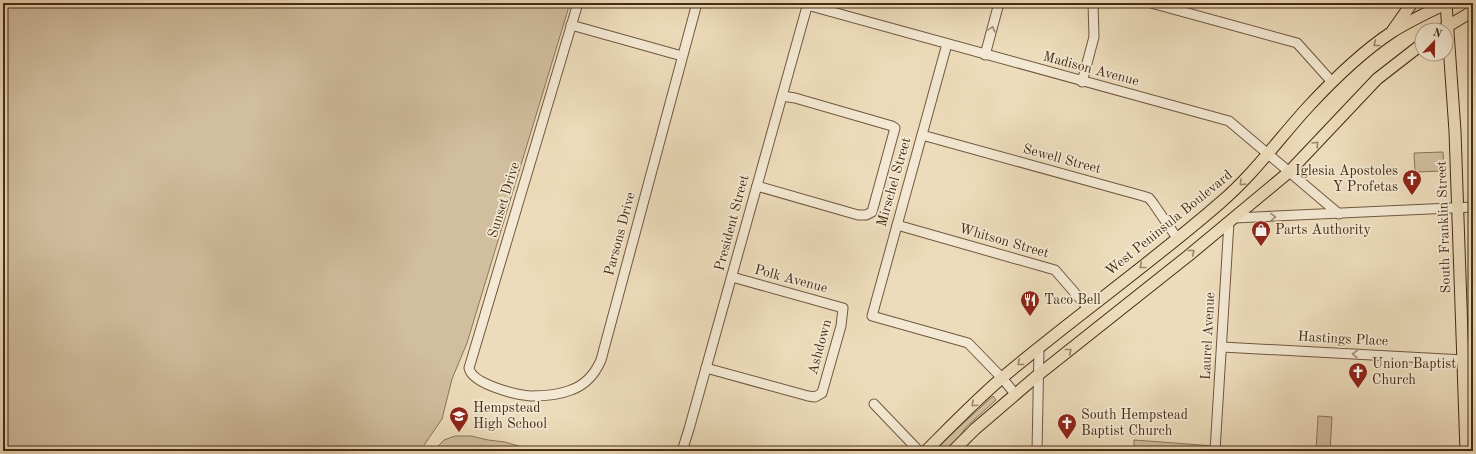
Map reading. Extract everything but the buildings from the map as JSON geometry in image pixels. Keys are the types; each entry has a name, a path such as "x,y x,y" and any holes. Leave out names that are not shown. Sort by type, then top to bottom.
{"main road":[{"path":"1392,32 1412,3"},
{"name":"West Peninsula Boulevard","path":"926,451 1002,378 1177,238 1235,189 1268,154 1306,108 1358,58 1392,32 1446,3"},
{"name":"South Franklin Street","path":"1444,22 1446,3"},
{"path":"1454,22 1473,11"},
{"path":"953,451 1038,375 1232,220 1289,172 1377,79 1414,50"},
{"name":"South Franklin Street","path":"1448,62 1456,131 1466,451"}],"street":[{"name":"Sunset Drive","path":"500,388 481,382 469,372 469,368 578,3"},
{"name":"Parsons Drive","path":"500,388 522,395 552,394 571,390 585,383 596,370 601,360 697,3"},
{"path":"985,55 999,3"},
{"path":"1082,82 1094,37 1093,3"},
{"path":"1151,3 1297,43 1332,82"},
{"name":"Madison Avenue","path":"807,4 1082,82 1229,121 1339,214"},
{"name":"President Street","path":"682,451 732,277 807,4"},
{"path":"572,25 682,56"},
{"name":"Mirschel Street","path":"947,44 872,316 968,343 1002,378"},
{"path":"757,186 858,215 866,215 872,212 875,203 895,128 887,123 782,96"},
{"name":"Sewell Street","path":"922,134 1148,198 1177,238"},
{"path":"1232,220 1473,207"},
{"name":"Laurel Avenue","path":"1215,451 1232,220"},
{"name":"Whitson Street","path":"897,225 1055,270 1088,308"},
{"name":"Polk Avenue","path":"732,277 843,308"},
{"name":"Ashdown","path":"706,368 815,397 822,393 841,326 843,308"},
{"name":"Hastings Place","path":"1222,347 1464,360"},
{"path":"1037,451 1039,348"},
{"path":"1002,378 1016,395"},
{"path":"874,404 919,451"}],"shaded area":[{"path":"3,3 570,3 467,343 452,379 442,419 420,451 3,451"},
{"path":"1443,152 1444,171 1415,172 1414,153"},
{"path":"993,396 996,400 966,427 956,442 947,451 933,451"},
{"path":"1318,416 1332,417 1330,451 1316,451"},
{"path":"455,436 471,436 505,442 522,447 539,447 546,451 433,451 444,440"},
{"path":"1134,440 1214,446 1214,451 1134,451"}],"place":[{"name":"Iglesia Apostoles Y Profetas","path":"1412,196"},
{"name":"Parts Authority","path":"1261,247"},
{"name":"Taco Bell","path":"1030,317"},
{"name":"Union Baptist Church","path":"1358,389"},
{"name":"Hempstead High School","path":"459,433"},
{"name":"South Hempstead Baptist Church","path":"1067,440"}]}
